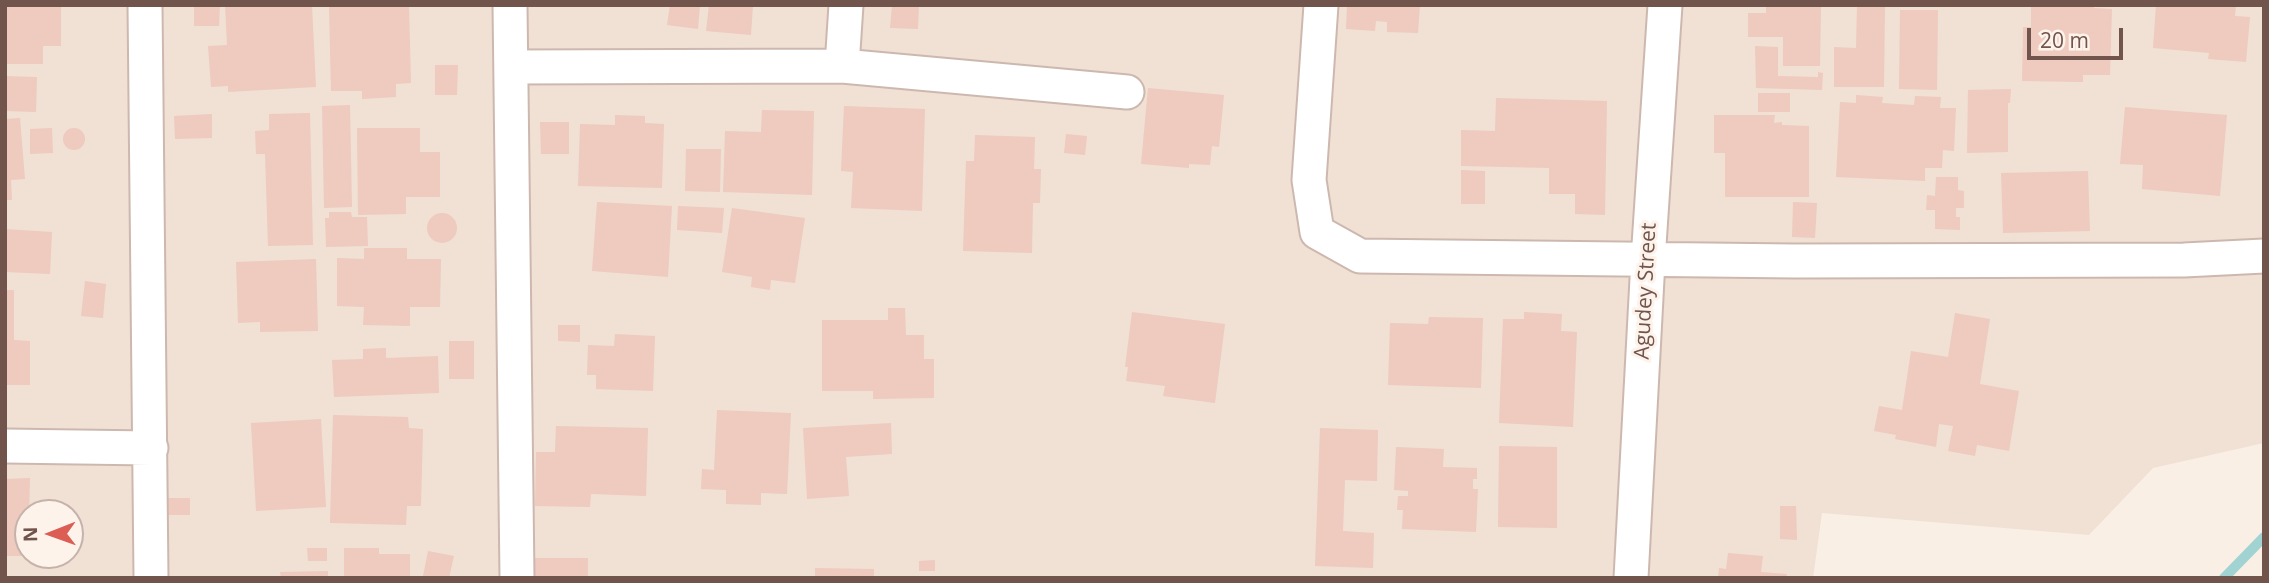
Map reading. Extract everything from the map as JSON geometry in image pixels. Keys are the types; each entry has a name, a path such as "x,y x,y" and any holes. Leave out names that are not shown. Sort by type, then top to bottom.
{"street":[{"path":"145,5 151,448 150,578"},
{"path":"510,5 517,578"},
{"path":"842,66 846,5"},
{"path":"1321,5 1309,180 1317,232 1360,256 1648,260 2184,260 2264,256"},
{"name":"Agudey Street","path":"1630,578 1665,5"},
{"path":"512,67 842,66 1127,92"},
{"path":"5,446 151,448"}],"shaded area":[{"path":"5,5 2264,5 2264,443 2153,468 2089,535 1822,513 1813,578 5,578"}],"building":[{"path":"5,5 61,5 61,46 43,46 43,64 5,64"},
{"path":"194,5 220,5 219,26 194,26"},
{"path":"225,5 312,5 316,87 228,92 228,86 211,87 208,46 227,45"},
{"path":"329,5 409,5 411,83 396,84 396,97 362,99 362,91 331,91"},
{"path":"670,5 700,5 698,29 667,25"},
{"path":"709,5 753,5 751,35 706,31"},
{"path":"892,5 919,5 918,29 890,28"},
{"path":"1347,5 1420,5 1418,33 1387,32 1387,22 1376,21 1375,31 1346,29"},
{"path":"1766,5 1821,5 1820,66 1783,66 1783,37 1748,37 1748,13 1766,13"},
{"path":"1857,5 1885,5 1884,87 1834,87 1834,47 1856,48"},
{"path":"2031,5 2094,5 2094,8 2112,9 2110,75 2083,75 2083,82 2022,81 2023,27 2031,27"},
{"path":"2156,5 2236,5 2235,16 2250,17 2246,62 2208,59 2209,53 2153,48"},
{"path":"1900,10 1938,10 1937,90 1899,89"},
{"path":"1755,46 1778,47 1778,76 1818,77 1818,72 1823,73 1822,90 1756,88"},
{"path":"435,65 458,65 457,95 435,95"},
{"path":"5,76 37,77 36,112 5,111"},
{"path":"1148,88 1224,95 1219,147 1212,146 1210,165 1189,164 1189,168 1141,164"},
{"path":"2011,89 2008,103 2008,152 1967,153 1968,90"},
{"path":"1758,93 1790,93 1790,112 1758,112"},
{"path":"1856,95 1883,97 1882,103 1914,105 1915,96 1941,97 1940,108 1956,108 1954,151 1943,150 1942,168 1925,168 1925,181 1836,177 1840,102 1856,103"},
{"path":"1496,98 1607,101 1605,215 1575,214 1575,194 1549,194 1549,168 1461,166 1461,130 1495,131"},
{"path":"350,105 352,207 324,208 322,106"},
{"path":"844,106 925,109 922,211 851,208 853,172 841,171"},
{"path":"2125,107 2227,115 2220,196 2142,189 2143,165 2120,164"},
{"path":"762,110 814,111 812,195 723,192 725,131 761,132"},
{"path":"310,113 313,245 268,246 265,154 256,154 255,131 269,130 269,114"},
{"path":"212,114 212,138 175,139 174,116"},
{"path":"615,115 645,116 645,123 664,124 662,188 578,186 580,124 615,125"},
{"path":"1714,115 1775,115 1774,123 1809,126 1809,197 1725,197 1725,153 1714,153"},
{"path":"20,118 25,179 11,180 12,200 5,200 5,119"},
{"path":"540,122 569,122 569,154 541,154"},
{"path":"52,128 53,153 30,154 30,129"},
{"path":"74,128 82,131 85,139 82,147 74,150 66,147 63,139 66,131"},
{"path":"357,128 420,128 420,152 440,152 440,197 406,197 406,214 358,215"},
{"path":"1066,134 1087,136 1085,155 1064,153"},
{"path":"975,135 1035,137 1034,169 1041,169 1040,203 1033,203 1032,253 963,251 966,161 974,161"},
{"path":"686,149 721,149 720,192 685,191"},
{"path":"1461,170 1485,171 1485,204 1461,204"},
{"path":"2088,171 2090,231 2003,233 2001,173"},
{"path":"1936,177 1958,177 1958,190 1964,191 1964,208 1956,208 1956,217 1960,217 1960,230 1935,229 1935,210 1926,210 1927,195 1935,196"},
{"path":"597,202 672,206 668,277 592,271"},
{"path":"1793,202 1817,203 1815,238 1792,237"},
{"path":"678,206 724,208 722,233 677,230"},
{"path":"732,208 805,218 795,283 771,280 770,290 751,287 752,277 722,272"},
{"path":"329,212 351,212 352,217 367,217 368,246 326,247 325,218 329,218"},
{"path":"442,213 453,217 457,228 453,239 442,243 431,239 427,228 431,217"},
{"path":"5,229 52,232 50,274 5,272"},
{"path":"364,248 407,248 407,259 441,259 440,307 410,307 410,326 363,325 364,307 337,306 337,258 364,259"},
{"path":"316,259 318,331 260,332 260,322 238,323 236,262"},
{"path":"85,281 106,284 103,318 81,316"},
{"path":"5,290 14,290 14,340 30,341 30,385 5,385"},
{"path":"888,308 905,308 906,335 924,335 924,359 934,359 934,398 873,399 873,391 822,391 822,320 888,320"},
{"path":"1132,312 1225,324 1215,403 1163,396 1165,386 1126,381 1128,367 1125,367"},
{"path":"1524,312 1562,314 1561,331 1577,332 1573,427 1499,423 1503,319 1524,319"},
{"path":"1955,313 1990,319 1980,384 2019,391 2009,451 1977,445 1975,456 1948,451 1953,426 1939,424 1936,447 1895,439 1896,435 1874,431 1879,406 1902,410 1911,351 1948,357"},
{"path":"1429,317 1483,318 1481,388 1388,385 1390,323 1428,324"},
{"path":"558,325 580,325 580,342 558,341"},
{"path":"615,334 655,336 653,391 596,389 596,375 587,375 588,345 614,346"},
{"path":"449,341 474,341 474,379 449,379"},
{"path":"386,348 386,358 438,356 439,393 334,397 332,360 363,359 363,349"},
{"path":"717,410 791,413 787,494 761,493 761,505 726,504 726,490 701,489 702,469 714,470"},
{"path":"333,415 408,417 409,428 423,429 421,506 407,506 406,525 330,523"},
{"path":"321,419 326,507 256,511 251,423"},
{"path":"891,423 892,454 846,457 849,496 807,499 803,428"},
{"path":"556,426 648,428 646,496 591,494 590,507 535,506 536,452 555,452"},
{"path":"1320,428 1378,430 1377,481 1345,480 1343,531 1374,533 1373,568 1315,566"},
{"path":"1499,446 1557,447 1557,528 1498,527"},
{"path":"1396,447 1444,449 1443,467 1477,468 1477,479 1473,479 1473,489 1478,489 1476,532 1402,529 1403,510 1397,510 1398,496 1408,496 1408,491 1394,490"},
{"path":"30,478 29,499 14,499 14,556 5,556 5,479"},
{"path":"163,498 190,498 190,515 163,515"},
{"path":"1780,506 1796,506 1797,540 1780,539"},
{"path":"307,548 327,548 327,561 308,561"},
{"path":"344,548 379,548 379,554 410,554 410,578 344,578"},
{"path":"428,551 454,556 449,578 423,576"},
{"path":"1728,553 1763,556 1761,572 1787,574 1786,578 1718,578 1719,568 1726,569"},
{"path":"532,558 588,558 588,578 532,578"},
{"path":"935,560 935,571 919,571 919,561"},
{"path":"815,568 874,569 874,578 815,578"},
{"path":"328,571 328,578 281,578 280,572"}],"waterway":[{"path":"2224,578 2264,537"}]}
